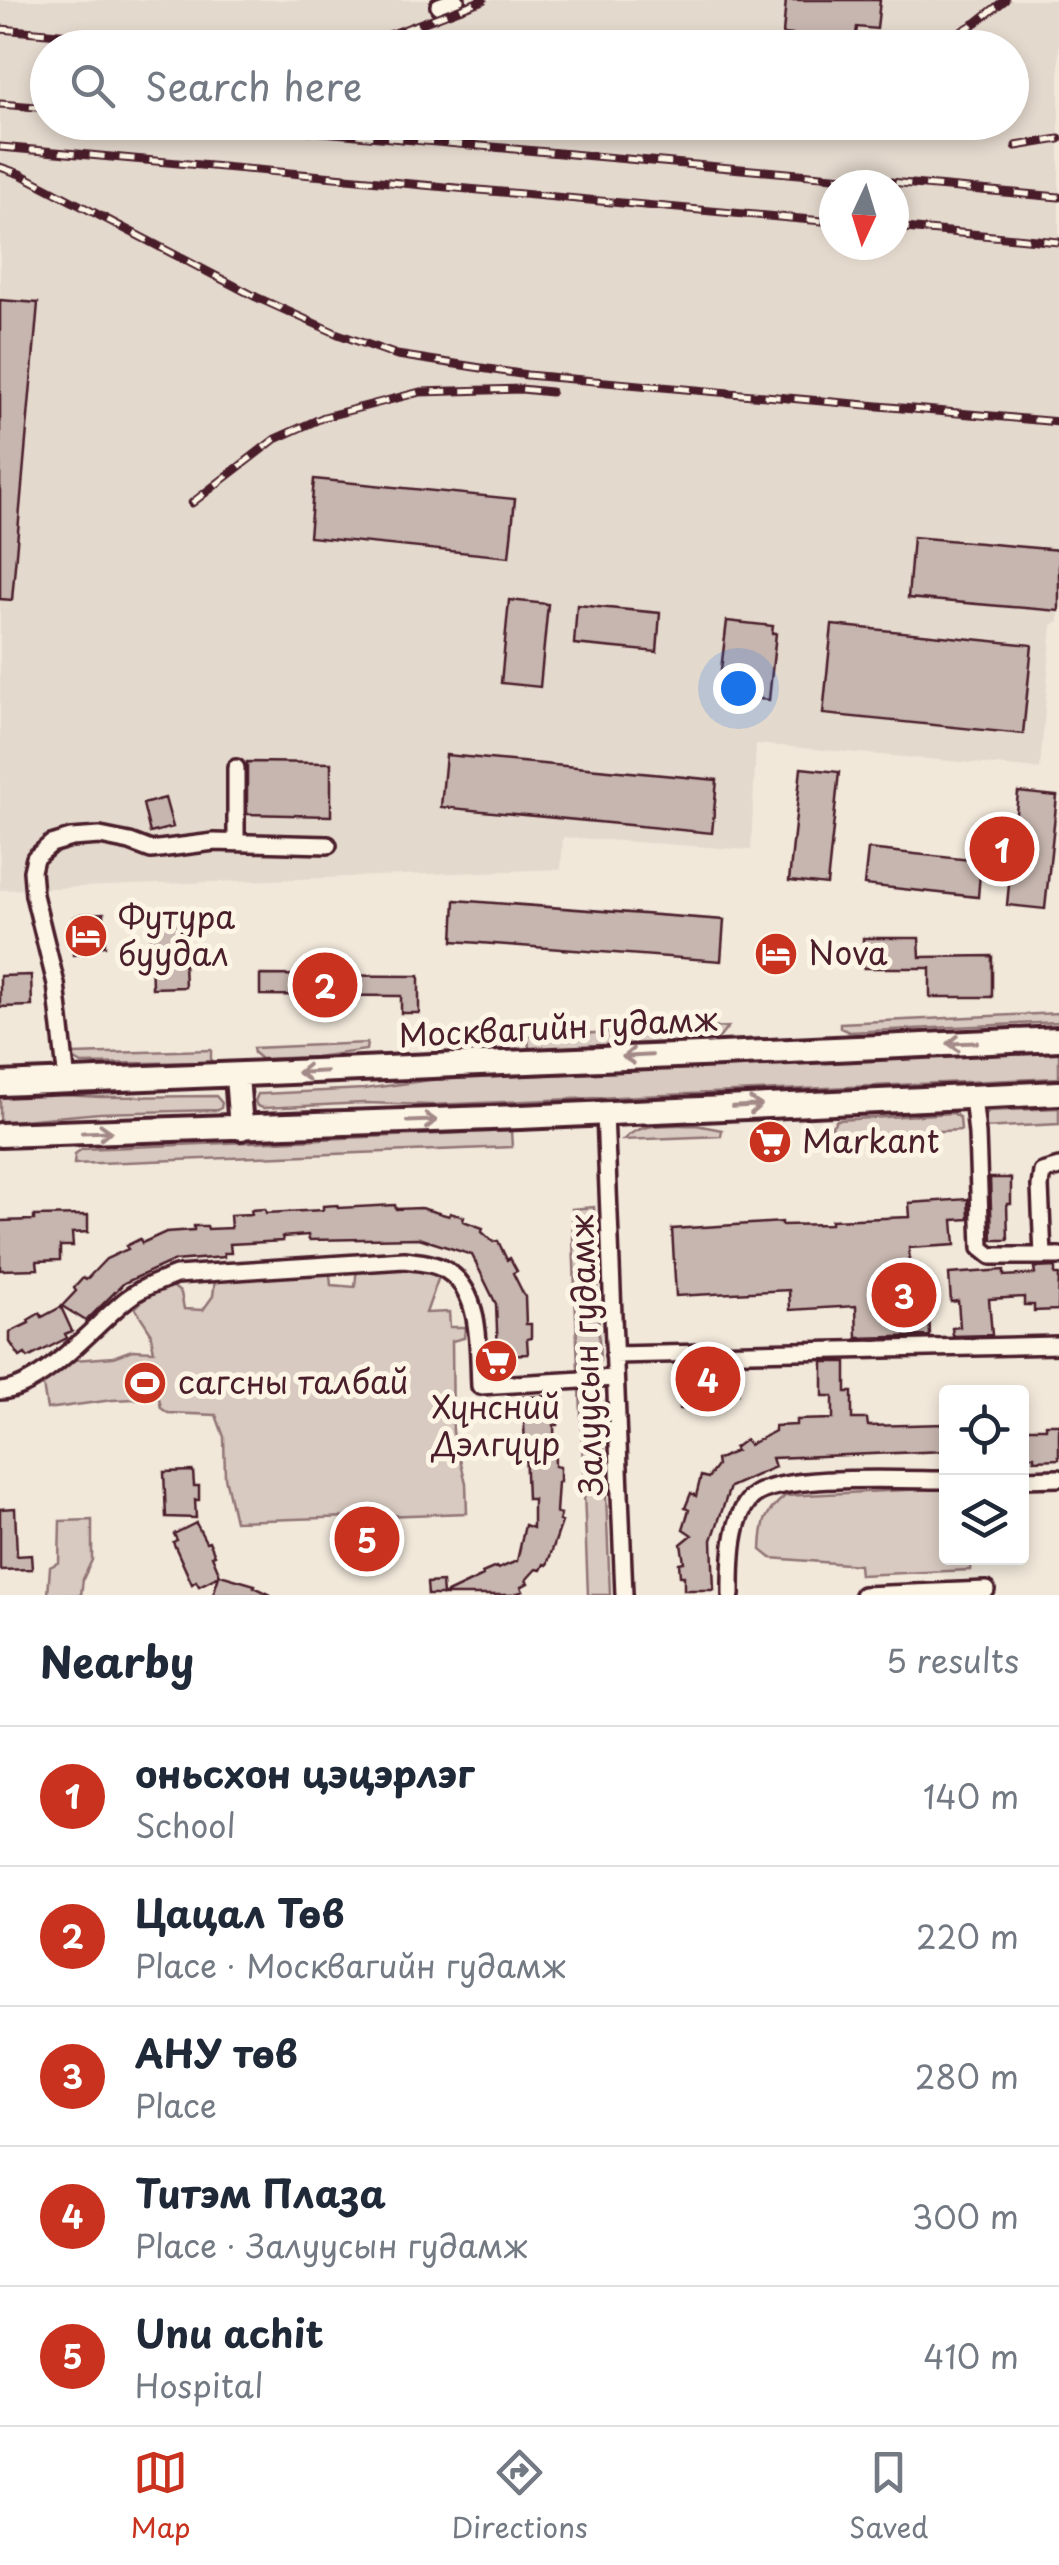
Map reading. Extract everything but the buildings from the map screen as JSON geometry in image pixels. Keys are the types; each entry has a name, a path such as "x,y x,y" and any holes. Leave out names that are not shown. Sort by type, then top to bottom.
{"highway":[{"name":"Москвагийн гудамж","path":"0,1084 1059,1039"},
{"path":"237,1076 241,1128"},
{"path":"0,1135 1059,1092"}],"street":[{"path":"439,6 456,0"},
{"path":"236,768 236,842"},
{"path":"67,1082 56,984 34,895 35,858 51,844 100,836 151,850 214,842 328,844"},
{"path":"973,1096 980,1248 991,1256 1051,1256 1040,1186 1042,1172 1059,1166"},
{"name":"Залуусын гудамж","path":"605,1113 624,1595"},
{"path":"0,1391 32,1381 126,1300 144,1287 176,1275 404,1260 428,1263 450,1273 466,1291 476,1330 480,1386 615,1378"},
{"path":"614,1355 1059,1345"},
{"path":"1029,1479 1059,1478"},
{"path":"731,1595 731,1550 753,1496 796,1482 939,1480"},
{"path":"862,1595 986,1590"}],"shaded area":[{"path":"0,0 1059,0 1059,622 1052,625 1040,769 756,744 751,850 563,837 561,869 0,890"},
{"path":"1059,1013 1059,1022 849,1032 840,1028 840,1023"},
{"path":"728,1027 712,1040 529,1049 528,1036"},
{"path":"367,1043 366,1050 316,1057 261,1059 253,1048"},
{"path":"211,1050 211,1062 82,1064 73,1059 73,1054"},
{"path":"1059,1052 1059,1078 431,1105 364,1103 263,1108 255,1101 258,1094 364,1089 430,1080"},
{"path":"0,1095 216,1096 222,1103 217,1110 100,1113 0,1122"},
{"path":"1059,1108 1059,1124 983,1128 982,1117 989,1111"},
{"path":"953,1113 960,1118 961,1130 839,1136 832,1126 837,1120"},
{"path":"696,1125 722,1130 721,1136 623,1140 647,1127"},
{"path":"511,1131 512,1147 74,1164 75,1154 82,1149"},
{"path":"594,1207 600,1361 595,1369 578,1369 572,1209"},
{"path":"249,1265 329,1265 331,1285 355,1287 357,1266 441,1271 426,1313 449,1312 450,1327 465,1327 464,1338 452,1341 453,1432 466,1483 467,1513 235,1521 225,1477 224,1437 216,1415 168,1413 161,1408 159,1398 47,1409 43,1385 46,1370 62,1361 113,1357 132,1350 154,1351 150,1331 135,1308 148,1295 170,1284 181,1293 184,1309 203,1310 213,1296 215,1280 241,1280"},
{"path":"580,1388 602,1394 610,1595 588,1595"},
{"path":"939,1488 939,1565 970,1565 970,1570 860,1575 859,1565 771,1558 761,1550 762,1532 773,1508 785,1496"},
{"path":"92,1520 92,1560 81,1595 48,1595 50,1567 59,1562 60,1521"}],"railway":[{"path":"403,30 483,0"},
{"path":"964,30 1005,0"},
{"path":"0,29 30,32"},
{"path":"0,104 30,106"},
{"path":"1016,146 1059,139"},
{"path":"412,140 1059,197"},
{"path":"0,147 819,221"},
{"path":"0,167 256,297 338,334 397,355 527,375 1059,422"},
{"path":"909,228 1059,242"},
{"path":"192,503 275,439 324,417 420,392 551,392"}],"place":[{"name":"оньсхон цэцэрлэг","path":"1002,849"},
{"name":"Футура буудал","path":"86,936"},
{"name":"Nova","path":"776,954"},
{"name":"Цацал Төв","path":"325,985"},
{"name":"Markant","path":"770,1142"},
{"name":"АНУ төв","path":"904,1295"},
{"name":"Хүнсний Дэлгүүр","path":"496,1361"},
{"name":"Титэм Плаза","path":"708,1379"},
{"name":"сагсны талбай","path":"145,1383"},
{"name":"Unu achit","path":"367,1539"}]}
